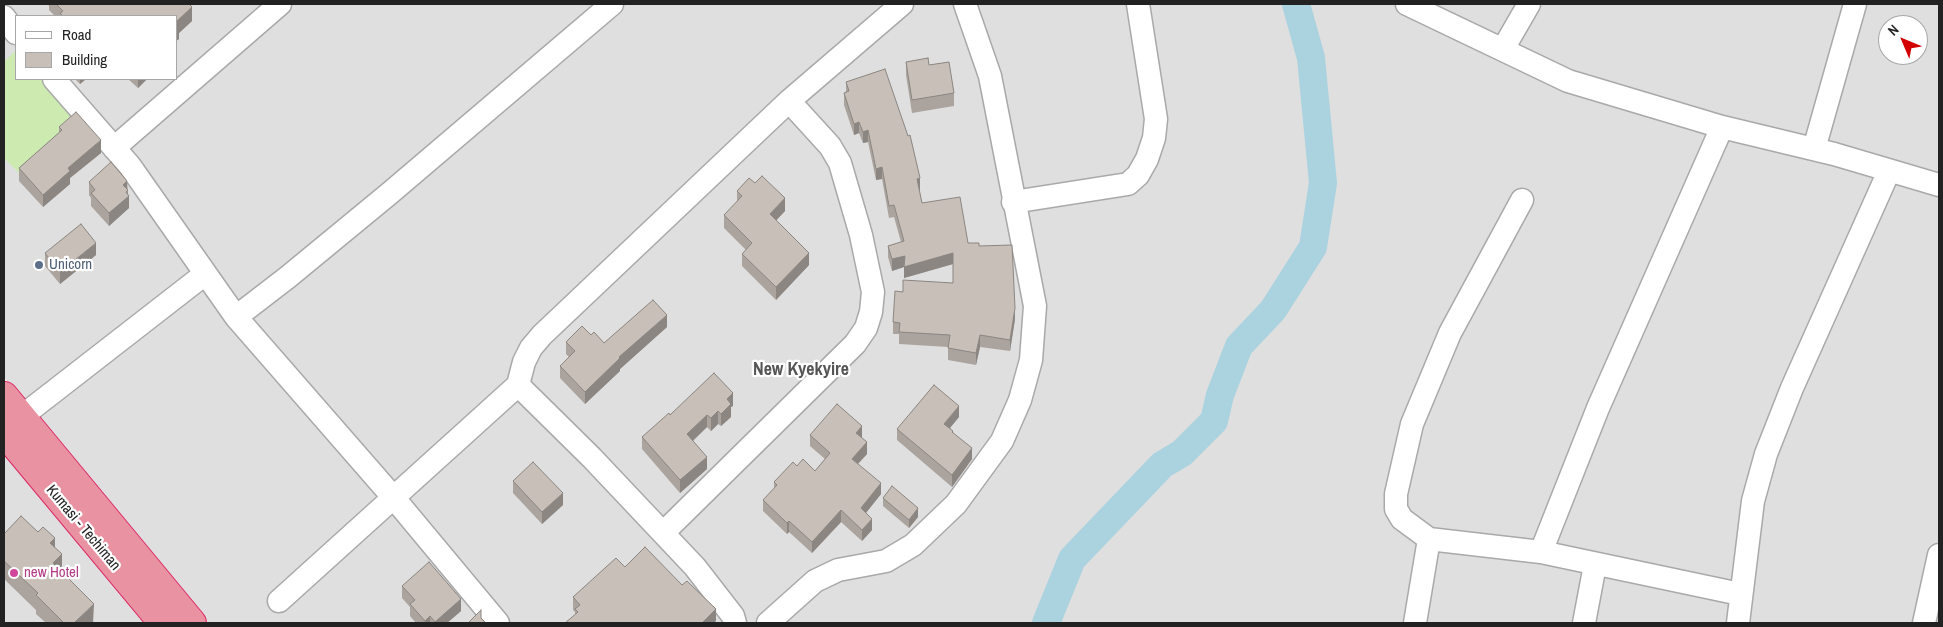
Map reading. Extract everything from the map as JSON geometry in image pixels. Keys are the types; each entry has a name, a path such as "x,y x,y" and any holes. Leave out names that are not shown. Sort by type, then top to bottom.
{"highway":[{"path":"4,396 13,425 192,623"},
{"name":"Kumasi - Techiman","path":"13,425 163,623"}],"street":[{"path":"15,32 4,16 17,4"},
{"path":"114,148 280,4"},
{"path":"236,317 288,277 382,199 612,4"},
{"path":"279,601 518,385 524,362 542,336 789,101 902,4"},
{"path":"768,623 815,581 838,570 886,560 913,545 956,504 1002,441 1020,400 1031,360 1035,306 990,76 965,4"},
{"path":"1014,202 1128,184 1138,175 1147,159 1154,138 1156,119 1138,4"},
{"path":"1407,4 1568,81 1722,126 1814,149 1939,185"},
{"path":"1503,49 1529,4"},
{"path":"1814,149 1855,4"},
{"path":"55,80 114,148 151,195 236,317 393,497 498,623"},
{"path":"663,534 855,344 866,328 872,292 861,235 840,162 830,146 789,101"},
{"path":"1541,552 1598,408 1722,126"},
{"path":"1738,623 1740,594 1753,501 1766,454 1792,388 1889,170"},
{"path":"1522,200 1450,333 1412,424 1396,494 1396,509 1402,519 1429,539 1541,552 1595,565 1740,594"},
{"path":"13,425 205,274"},
{"path":"518,385 592,458 694,567 733,616 735,623"},
{"path":"1415,623 1429,539"},
{"path":"1924,623 1939,555"},
{"path":"1584,623 1595,565"}],"shaded area":[{"path":"4,4 1939,4 1939,623 209,623 4,377"},
{"path":"4,452 151,623 4,623"}],"green space":[{"path":"15,51 15,80 47,80 80,115 19,173 4,158 4,62"}],"building":[{"path":"56,4 189,4 192,7 178,20 178,15 62,15 60,13 63,11"},
{"path":"928,58 929,65 949,62 954,93 912,100 906,62"},
{"path":"885,69 908,136 910,135 920,178 917,179 922,203 960,197 968,243 979,243 979,246 1012,245 1015,308 1010,340 980,335 976,353 948,348 950,335 899,332 900,323 893,322 895,291 903,292 903,280 953,283 953,253 904,267 905,256 892,259 888,246 904,241 894,205 889,206 882,167 876,169 868,130 863,132 859,122 854,124 844,93 849,91 846,82"},
{"path":"76,112 101,140 68,168 70,171 43,195 19,168 62,130 59,127"},
{"path":"111,162 127,181 123,185 128,190 126,192 129,196 109,213 91,193 95,190 89,182"},
{"path":"762,176 785,198 770,214 809,253 776,287 742,254 752,243 724,215 742,196 737,191 749,178 755,183"},
{"path":"81,224 96,243 60,272 45,253"},
{"path":"653,300 667,315 619,357 585,392 560,366 575,351 566,342 582,326 591,335 594,332 604,343"},
{"path":"714,373 733,393 727,399 731,404 721,414 718,411 711,418 707,415 687,434 707,457 680,480 642,437 669,413 670,415"},
{"path":"934,385 959,406 944,424 972,448 952,475 897,429"},
{"path":"837,404 862,426 856,433 867,442 852,459 881,483 861,508 872,519 862,530 841,510 812,542 789,521 787,523 763,500 777,485 774,482 793,462 797,466 803,459 815,471 830,453 810,435"},
{"path":"533,462 563,493 542,512 513,481"},
{"path":"892,486 918,508 909,520 883,498"},
{"path":"21,516 38,532 43,527 55,538 50,543 62,554 53,563 94,604 74,623 64,623 36,595 38,593 4,561 4,534"},
{"path":"645,547 682,585 687,581 716,609 702,623 565,623 578,612 575,609 580,605 573,597 616,558 625,567"},
{"path":"429,562 461,599 435,622 430,616 425,621 410,604 415,600 402,586"},
{"path":"481,610 481,618 486,623 468,623"}],"waterway":[{"path":"1046,623 1072,559 1162,465 1182,453 1214,421 1220,395 1239,346 1273,310 1313,247 1323,183 1311,58 1296,4"}],"place":[{"name":"Unicorn","path":"39,265"},
{"name":"new Hotel","path":"14,573"}],"district":[{"name":"New Kyekyire","path":"801,370"}]}
